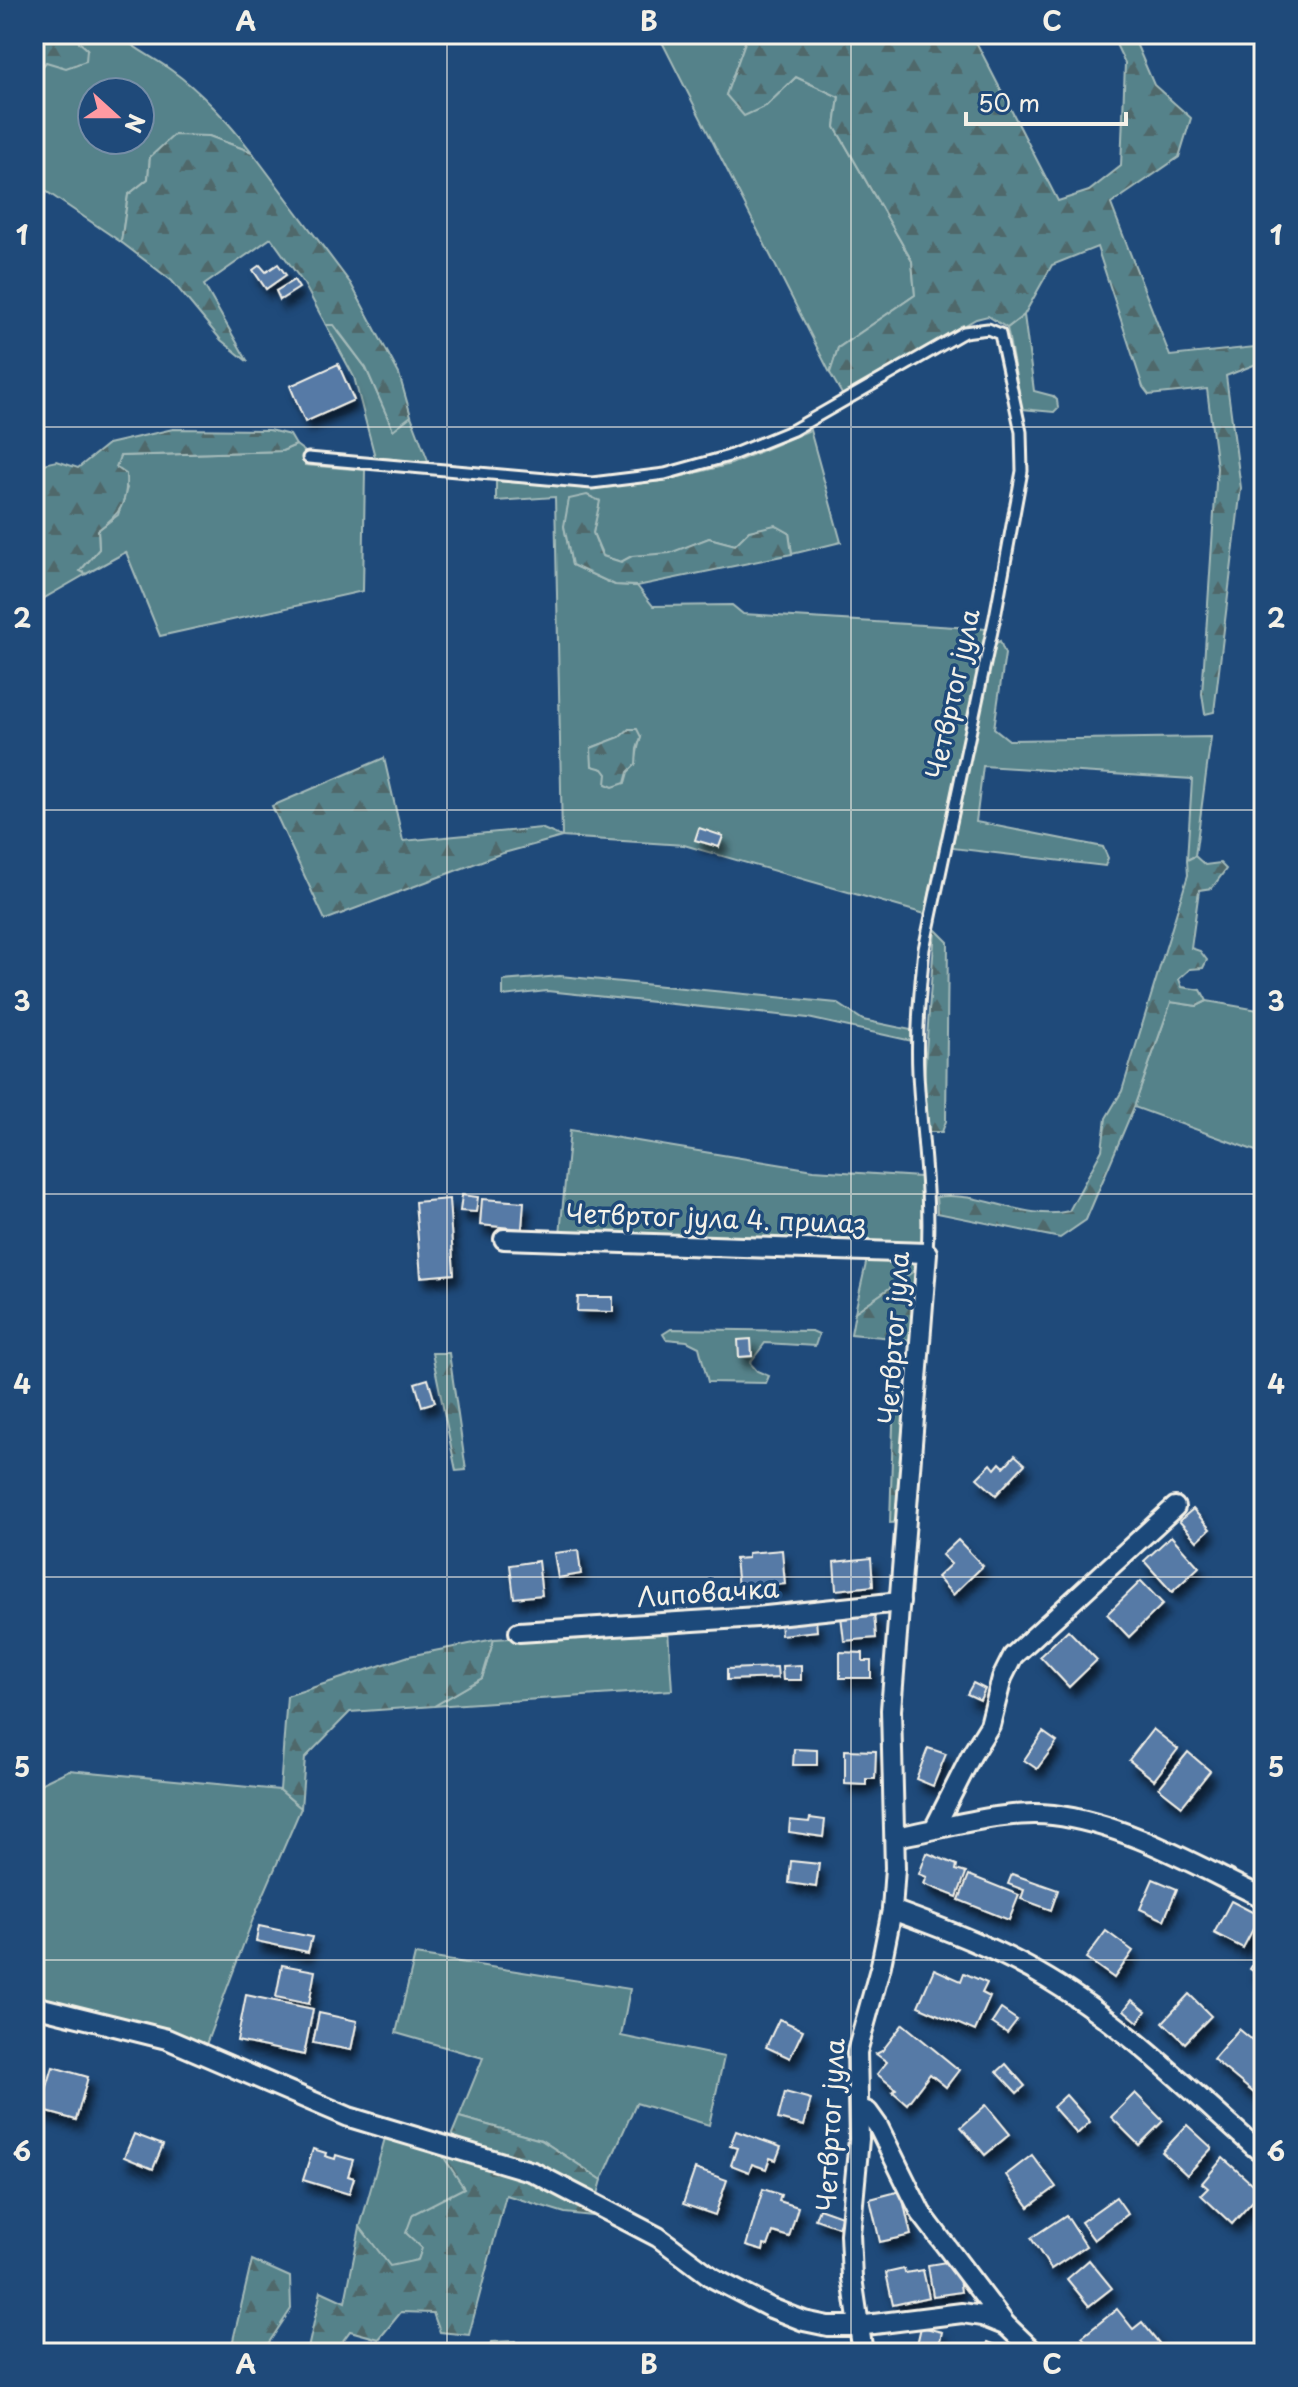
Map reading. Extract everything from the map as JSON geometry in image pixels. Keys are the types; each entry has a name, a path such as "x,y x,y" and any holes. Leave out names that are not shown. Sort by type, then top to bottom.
{"street":[{"name":"Четвртог јула 4. прилаз","path":"504,1239 927,1253"},
{"name":"Четвртог јула","path":"863,2353 852,2278 850,2234 860,2109 857,2052 881,1965 892,1910 895,1837 891,1710 927,1253"},
{"path":"935,1827 990,1725 1002,1678 1013,1656 1175,1507"},
{"name":"Липовачка","path":"519,1632 757,1617 900,1602"},
{"path":"895,1837 935,1827 1017,1815 1051,1814 1126,1834 1264,1898"},
{"path":"892,1910 996,1952 1047,1978 1131,2038 1257,2149"},
{"path":"34,2006 167,2039 349,2117 533,2172 658,2237 713,2278 771,2308 828,2326 858,2326 962,2313 982,2316 1007,2326"},
{"path":"860,2109 868,2112 878,2126 921,2213 1007,2326 1035,2353"}],"lane":[{"name":"Четвртог јула","path":"308,458 592,483 665,474 729,456 793,430 964,332 988,329 1000,334 1021,432 1022,471 986,661 924,949 917,1060 930,1215 927,1253"}],"green space":[{"path":"34,34 70,34 87,49 86,61 66,68 46,62 34,76"},
{"path":"70,34 118,34 193,88 252,152 209,136 156,155 156,76 76,76 76,156 153,156 150,157 148,179 128,195 121,242 34,183 34,76 46,62 87,49"},
{"path":"658,34 748,34 726,95 766,106 796,77 839,97 835,127 912,261 915,295 838,348 830,373"},
{"path":"748,34 972,34 1058,201 1089,191 1121,166 1125,63 1111,34 1132,34 1154,85 1191,118 1179,157 1111,204 1170,356 1264,346 1264,361 1226,376 1241,488 1214,712 1205,714 1202,694 1217,468 1207,389 1149,395 1143,387 1097,247 1052,265 1024,315 1007,328 988,316 976,319 843,396 830,373 838,348 915,295 912,261 835,127 839,97 796,77 766,106 744,116 726,95"},
{"path":"174,135 209,136 252,152 351,284 399,374 411,416 393,430 366,368 334,325 326,325 304,284 271,238 204,285 248,362 221,340 172,281 121,242 128,195 148,179 150,157 156,156 156,152"},
{"path":"1024,315 1034,391 1057,400 1058,408 1054,412 1022,409 1007,328"},
{"path":"326,325 333,325 366,368 393,429 411,416 429,463 375,457 354,377"},
{"path":"173,429 269,430 290,435 296,445 282,451 120,456 116,467 126,474 124,500 112,519 98,530 99,549 80,571 86,574 34,604 34,466 57,461 78,468 108,444"},
{"path":"810,430 841,542 792,554 789,533 750,531 735,545 709,538 670,554 632,556 621,562 603,556 593,533 599,501 564,526 572,565 615,585 637,586 653,606 732,605 743,614 987,629 925,914 684,845 562,837 555,497 496,501 496,481 590,488 663,481 731,464","holes":["629,729 641,737 634,765 627,771 607,774 591,748 620,737"]},
{"path":"296,445 304,451 305,465 365,470 363,591 160,636 126,552 86,574 80,571 99,549 98,530 118,515 127,488 116,468 119,456 282,451"},
{"path":"587,495 600,501 593,533 602,556 621,562 632,556 670,553 709,538 735,545 749,531 775,525 789,533 792,554 637,586 615,585 572,565 564,526 569,499"},
{"path":"1000,641 1005,654 994,728 1009,740 1211,737 1195,856 1187,860 1192,779 983,766 976,822 1103,847 1108,858 1105,866 952,848 994,644"},
{"path":"629,729 637,729 641,737 636,764 628,772 625,783 613,787 606,784 607,774 603,769 592,766 591,748 620,737"},
{"path":"384,758 403,841 541,828 562,837 500,854 325,920 272,806"},
{"path":"1195,856 1205,865 1220,863 1226,869 1212,888 1199,890 1191,948 1200,951 1207,960 1203,968 1190,969 1179,979 1182,987 1201,990 1207,1001 1197,1006 1171,1002 1134,1107 1086,1220 1060,1238 937,1213 936,1197 953,1196 1019,1210 1069,1211 1102,1150 1106,1118 1122,1091 1188,875 1187,860"},
{"path":"935,929 948,942 946,1121 942,1132 929,1132 924,1079"},
{"path":"560,976 837,1003 863,1020 911,1030 912,1041 808,1018 547,991 503,996 503,981"},
{"path":"1207,1001 1264,1011 1264,1154 1134,1107 1171,1002 1197,1006"},
{"path":"570,1130 814,1170 920,1177 924,1219 922,1243 560,1234"},
{"path":"867,1259 920,1259 920,1267 855,1312"},
{"path":"920,1267 913,1340 851,1334 855,1312"},
{"path":"671,1329 812,1331 819,1334 815,1346 765,1343 750,1363 757,1371 769,1376 766,1383 708,1382 699,1347 687,1341 666,1339 663,1334"},
{"path":"432,1353 449,1353 466,1470 456,1471"},
{"path":"908,1389 902,1522 890,1523 894,1393"},
{"path":"668,1629 672,1690 434,1706 482,1678 494,1639"},
{"path":"494,1639 482,1678 434,1706 350,1712 305,1758 301,1808 280,1790 287,1696 409,1656"},
{"path":"69,1770 280,1790 301,1808 253,1919 199,2063 164,2046 34,2013 34,1787"},
{"path":"415,1955 630,1989 621,2036 724,2057 709,2125 636,2103 602,2180 541,2140 459,2117 483,2058 396,2033"},
{"path":"459,2117 541,2140 602,2180 592,2216 565,2213 506,2195 469,2335 440,2332 433,2313 401,2312 379,2339 350,2331 334,2353 307,2353 321,2291 345,2302 360,2227 390,2266 418,2260 422,2248 406,2233 413,2214 464,2188 443,2156"},
{"path":"385,2138 443,2156 465,2188 418,2260 390,2267 360,2227"},
{"path":"252,2260 290,2277 291,2309 262,2353 230,2353"},
{"path":"515,2341 523,2353 489,2353 492,2342"}],"building":[{"path":"278,264 286,275 266,289 253,270 260,265 266,272"},
{"path":"294,280 299,288 280,300 276,291"},
{"path":"338,364 354,400 305,422 290,386"},
{"path":"699,828 723,836 719,847 695,840"},
{"path":"462,1195 478,1197 476,1212 460,1211"},
{"path":"449,1199 454,1274 421,1277 415,1202"},
{"path":"482,1199 524,1202 522,1229 480,1225"},
{"path":"578,1297 613,1297 613,1312 577,1311"},
{"path":"751,1339 752,1356 739,1357 738,1340"},
{"path":"428,1379 435,1402 422,1406 415,1383"},
{"path":"1015,1455 1025,1464 996,1495 977,1478 991,1464 995,1469 1000,1463 1004,1467"},
{"path":"1193,1509 1210,1529 1197,1541 1179,1521"},
{"path":"1171,1536 1199,1567 1172,1592 1144,1561"},
{"path":"958,1540 983,1566 953,1595 937,1577 951,1564 942,1555"},
{"path":"578,1550 581,1574 558,1578 554,1553"},
{"path":"782,1550 785,1584 738,1588 735,1559 748,1558 748,1553"},
{"path":"871,1558 873,1586 836,1590 834,1562"},
{"path":"538,1561 542,1595 514,1598 510,1565"},
{"path":"1141,1581 1163,1604 1129,1637 1107,1614"},
{"path":"874,1613 876,1638 844,1641 841,1616"},
{"path":"816,1619 817,1631 781,1635 780,1622"},
{"path":"1068,1630 1097,1660 1069,1687 1040,1656"},
{"path":"840,1652 863,1653 863,1661 871,1661 871,1678 840,1678"},
{"path":"801,1665 801,1680 783,1680 782,1666"},
{"path":"777,1667 778,1678 727,1680 727,1669"},
{"path":"973,1683 985,1689 980,1700 967,1694"},
{"path":"1153,1729 1178,1749 1154,1780 1129,1760"},
{"path":"1043,1732 1057,1742 1037,1769 1024,1760"},
{"path":"928,1748 946,1754 933,1786 916,1779"},
{"path":"794,1749 817,1750 817,1765 793,1765"},
{"path":"845,1750 876,1751 875,1779 866,1779 866,1785 845,1784"},
{"path":"1188,1752 1210,1771 1182,1806 1159,1788"},
{"path":"810,1818 825,1820 823,1837 789,1832 790,1820 809,1822"},
{"path":"927,1853 957,1865 956,1870 966,1873 957,1897 924,1884 927,1877 919,1874"},
{"path":"791,1861 819,1864 816,1887 789,1883"},
{"path":"1012,1874 1058,1890 1051,1910 1021,1899 1024,1890 1008,1884"},
{"path":"969,1875 1019,1895 1009,1920 959,1900"},
{"path":"1153,1879 1177,1889 1164,1920 1140,1909"},
{"path":"1231,1901 1260,1916 1243,1948 1214,1933"},
{"path":"259,1926 312,1937 308,1952 256,1941"},
{"path":"1106,1931 1133,1951 1114,1978 1086,1958"},
{"path":"1264,1947 1264,1978 1250,1969"},
{"path":"282,1965 315,1971 309,2004 276,1997"},
{"path":"934,1969 961,1981 964,1973 987,1983 982,1993 990,1997 975,2031 918,2006"},
{"path":"1189,1994 1211,2016 1185,2043 1163,2022"},
{"path":"246,1995 313,2009 304,2055 237,2041"},
{"path":"1132,2000 1146,2011 1138,2022 1124,2010"},
{"path":"1001,2009 1017,2020 1007,2033 992,2023"},
{"path":"319,2013 357,2021 351,2050 313,2043"},
{"path":"779,2019 803,2030 790,2058 766,2047"},
{"path":"903,2024 959,2070 946,2087 930,2074 907,2104 893,2092 896,2089 877,2074 887,2062 876,2054 882,2051"},
{"path":"1239,2029 1264,2050 1264,2093 1260,2098 1213,2059"},
{"path":"1006,2064 1025,2086 1017,2093 997,2072"},
{"path":"53,2067 88,2077 76,2120 40,2110"},
{"path":"785,2092 811,2099 804,2126 778,2119"},
{"path":"1135,2093 1163,2121 1139,2145 1111,2117"},
{"path":"1066,2095 1090,2122 1077,2134 1053,2107"},
{"path":"986,2105 1010,2134 985,2155 961,2127"},
{"path":"1187,2125 1212,2148 1187,2175 1162,2152"},
{"path":"736,2131 781,2147 776,2160 770,2158 766,2169 752,2164 749,2172 731,2165 737,2148 730,2146"},
{"path":"134,2134 163,2145 153,2169 124,2157"},
{"path":"313,2149 335,2159 336,2155 353,2160 348,2176 354,2178 349,2194 303,2180"},
{"path":"1032,2155 1056,2187 1029,2207 1006,2175"},
{"path":"1223,2158 1261,2192 1232,2224 1201,2195 1208,2188 1202,2183"},
{"path":"695,2169 727,2180 715,2215 683,2204"},
{"path":"763,2189 781,2195 779,2201 798,2207 789,2237 773,2232 763,2251 746,2246"},
{"path":"901,2191 911,2235 880,2242 870,2199"},
{"path":"1116,2197 1128,2214 1094,2240 1081,2222"},
{"path":"819,2208 842,2216 838,2227 815,2219"},
{"path":"1066,2215 1086,2246 1051,2269 1031,2238"},
{"path":"1089,2260 1112,2288 1089,2306 1067,2279"},
{"path":"946,2262 958,2271 961,2292 933,2296 928,2265"},
{"path":"904,2269 905,2273 923,2270 929,2297 893,2305 886,2273"},
{"path":"1117,2309 1133,2329 1142,2322 1159,2343 1146,2353 1095,2353 1082,2337"},
{"path":"921,2327 942,2332 937,2353 915,2353"},
{"path":"988,2342 996,2345 993,2353 984,2353"}]}
